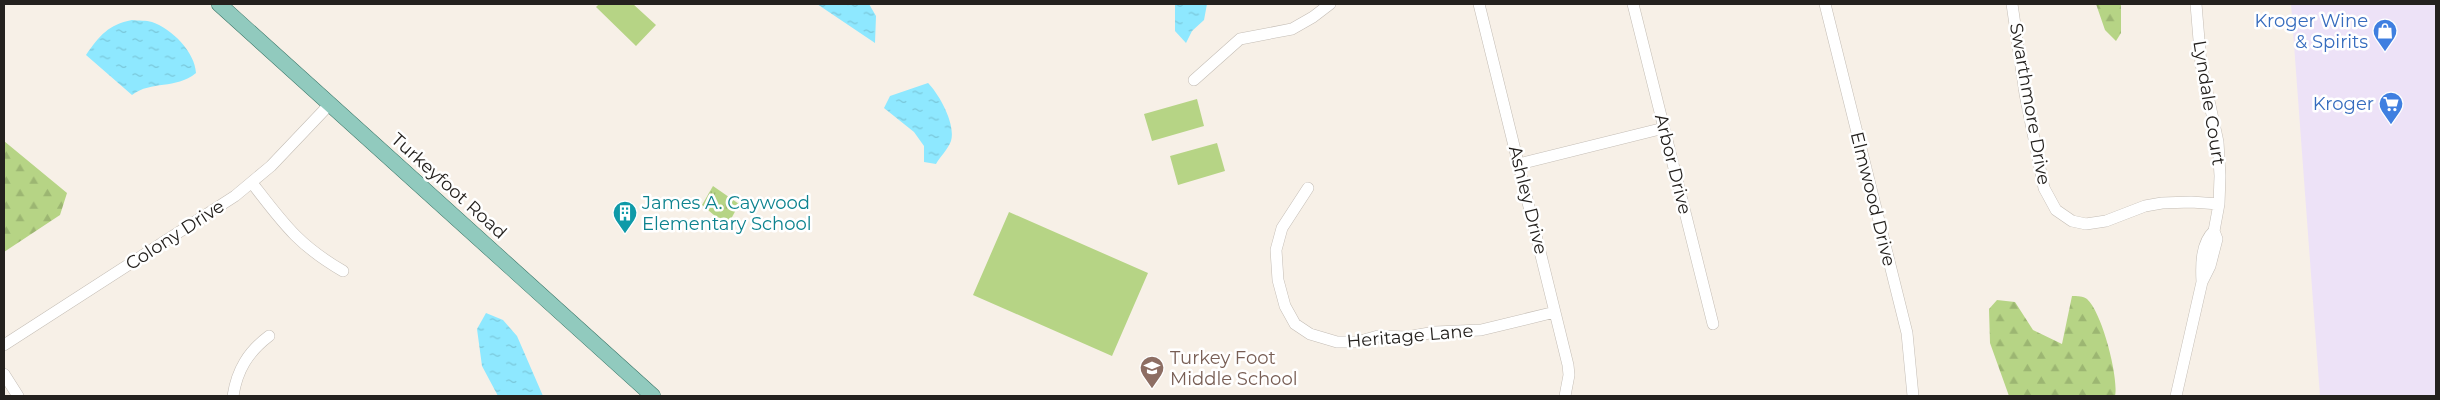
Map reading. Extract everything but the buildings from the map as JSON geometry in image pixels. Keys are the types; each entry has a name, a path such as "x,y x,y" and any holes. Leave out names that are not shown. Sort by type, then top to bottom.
{"main road":[{"name":"Turkeyfoot Road","path":"219,4 653,396"}],"street":[{"name":"Ashley Drive","path":"1479,4 1569,375 1565,396"},
{"name":"Arbor Drive","path":"1633,4 1713,324"},
{"name":"Elmwood Drive","path":"1825,4 1907,334 1913,396"},
{"name":"Swarthmore Drive","path":"2012,4 2024,94 2044,188 2056,210 2066,218 2086,224 2106,221 2145,206 2162,203 2191,202 2219,204"},
{"name":"Lyndale Court","path":"2176,396 2202,282 2210,266 2217,239 2214,231 2219,204 2218,142 2200,64 2196,4"},
{"path":"1194,80 1240,39 1292,29 1326,5"},
{"name":"Colony Drive","path":"4,345 235,196 271,166 329,105"},
{"path":"1519,164 1664,128"},
{"path":"252,183 296,239 324,260 343,270"},
{"name":"Heritage Lane","path":"1308,188 1282,228 1276,250 1278,280 1285,306 1295,324 1310,334 1337,342 1357,342 1378,336 1407,337 1435,332 1481,330 1555,312"},
{"path":"233,396 236,379 244,362 254,349 269,336"},
{"path":"4,374 18,396"}],"shaded area":[{"path":"2291,4 2436,4 2436,396 2320,396"}],"green space":[{"path":"599,4 633,4 656,25 636,46 596,7"},
{"path":"2096,4 2121,4 2121,33 2116,41 2105,30"},
{"path":"1197,99 1204,126 1152,141 1144,114"},
{"path":"4,141 67,193 60,215 4,252"},
{"path":"1217,143 1225,171 1178,185 1170,156"},
{"path":"713,186 739,204 730,221 721,221 702,205"},
{"path":"1009,212 1148,273 1112,356 973,295"},
{"path":"2072,296 2087,299 2098,317 2112,361 2116,387 2115,396 2009,396 1990,343 1989,309 1997,300 2015,302 2033,330 2062,344"}],"water":[{"path":"817,4 869,4 876,16 875,43"},
{"path":"1175,4 1207,4 1204,20 1192,31 1186,43 1175,31"},
{"path":"132,20 152,22 167,30 187,49 195,65 196,73 180,82 147,88 132,95 86,55 105,32 117,25"},
{"path":"928,83 946,110 952,134 950,144 936,164 924,162 924,146 914,132 884,108 890,96"},
{"path":"486,313 503,320 517,336 543,396 498,396 482,366 477,329"}],"place":[{"name":"Kroger Wine & Spirits","path":"2385,52"},
{"name":"Kroger","path":"2391,125"},
{"name":"James A. Caywood Elementary School","path":"625,234"},
{"name":"Turkey Foot Middle School","path":"1152,389"}]}
